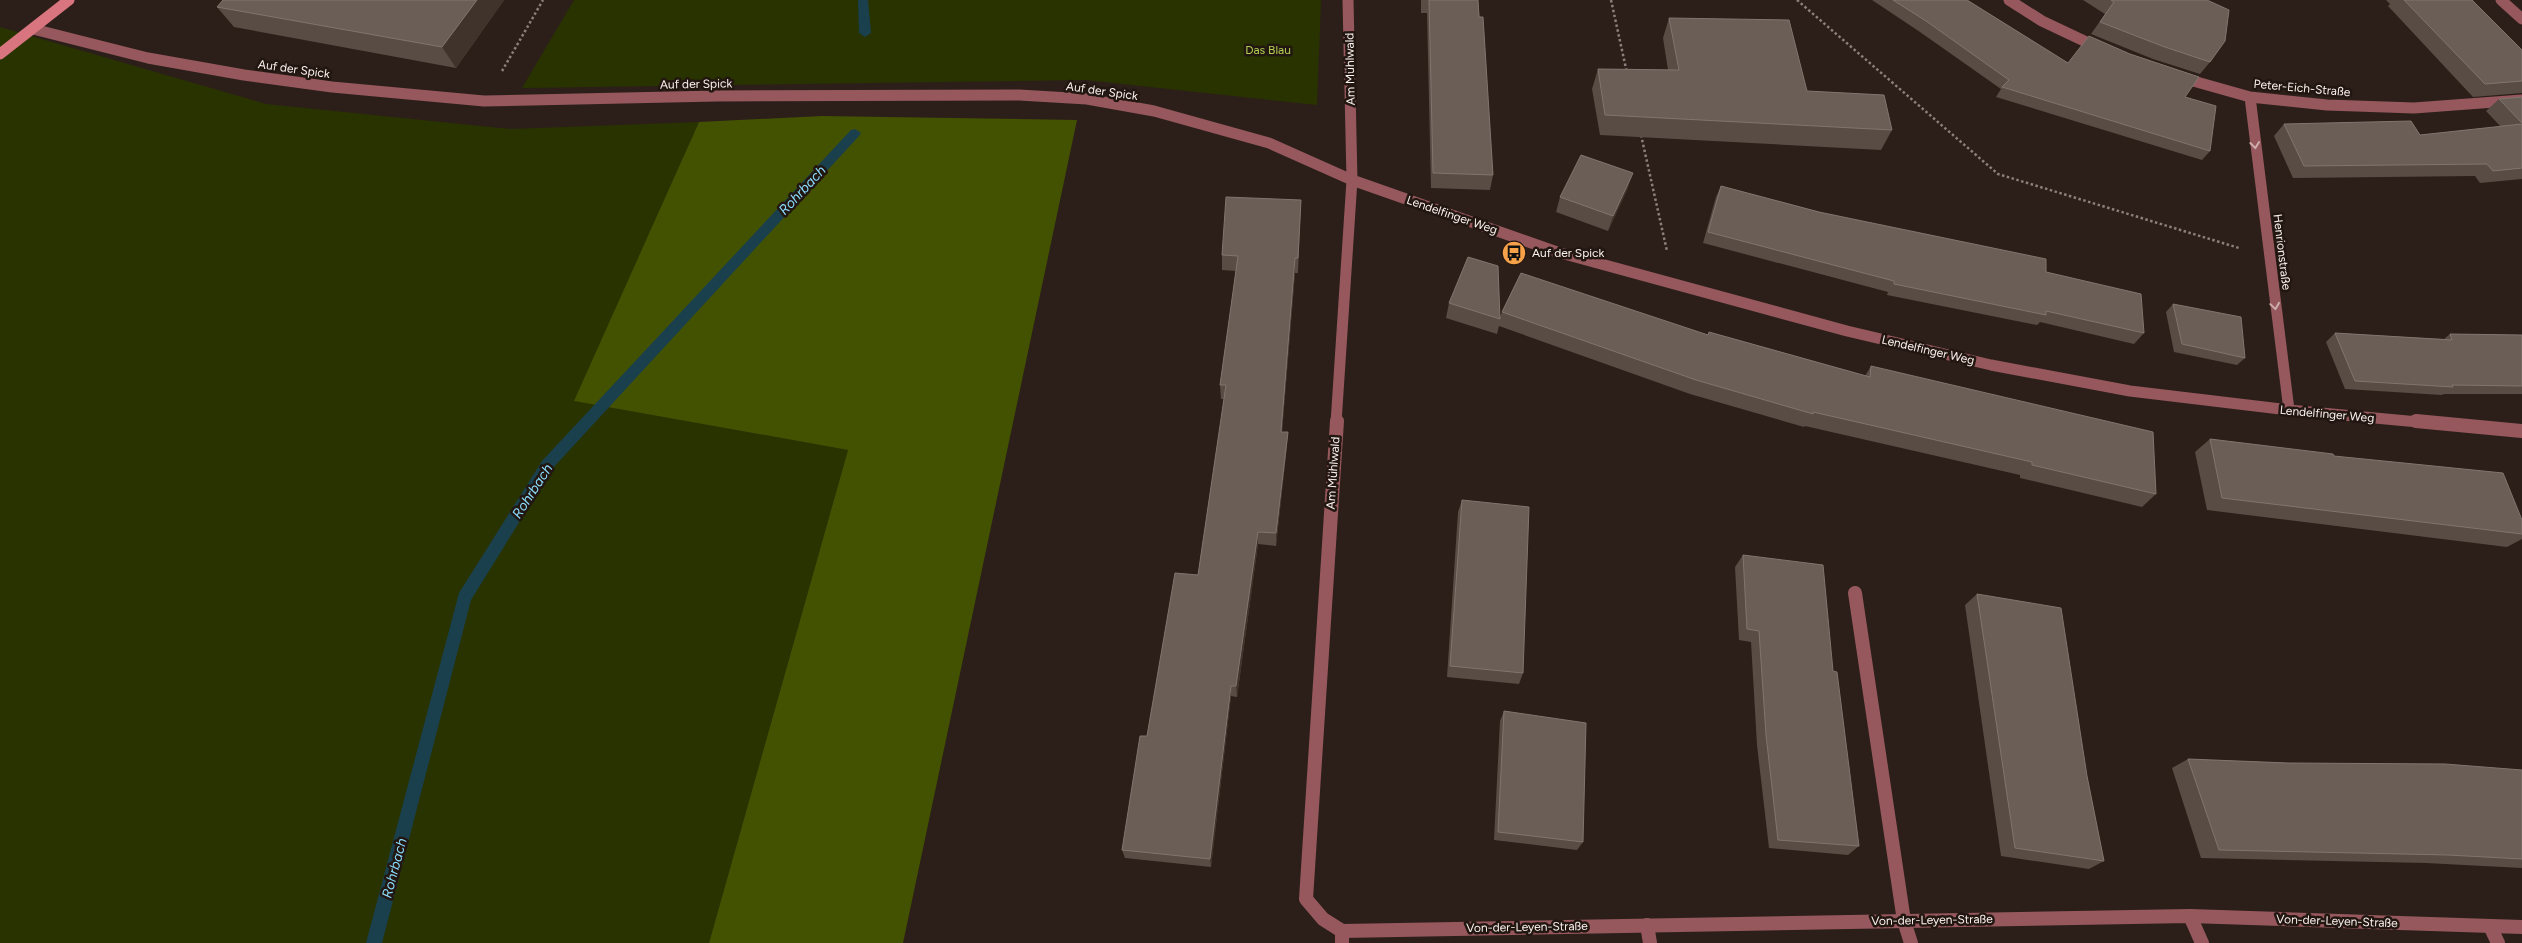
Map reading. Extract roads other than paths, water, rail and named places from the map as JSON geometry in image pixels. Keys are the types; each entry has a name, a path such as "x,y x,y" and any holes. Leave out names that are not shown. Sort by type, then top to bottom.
{"main road":[{"path":"0,54 69,0"}],"street":[{"name":"Am Mühlwald","path":"1342,937 1306,899 1352,180 1348,0"},
{"path":"2009,0 2042,21 2106,51"},
{"path":"2501,0 2522,19"},
{"name":"Auf der Spick","path":"33,29 148,58 244,75 332,87 484,101 717,96 1009,95 1087,99 1154,111 1270,143 1352,180"},
{"name":"Peter-Eich-Straße","path":"2165,73 2250,97 2327,105 2414,108 2475,105 2522,100"},
{"name":"Henrionstraße","path":"2250,97 2268,256 2289,410"},
{"name":"Lendelfinger Weg","path":"1352,180 1557,252 1847,332 1991,365 2130,390 2289,410 2521,434"},
{"path":"1855,593 1904,920 1911,943"},
{"path":"2190,916 2202,943"},
{"name":"Von-der-Leyen-Straße","path":"1342,937 1647,925 2190,916 2522,927"},
{"path":"1647,925 1650,943"},
{"path":"2490,926 2498,943"}],"waterway":[{"name":"Rohrbach","path":"863,0 865,33"},
{"name":"Rohrbach","path":"374,943 464,598 547,465 855,133"}],"place":[{"name":"Auf der Spick","path":"1514,253"}],"park label":[{"name":"Das Blau","path":"1268,50"}]}
